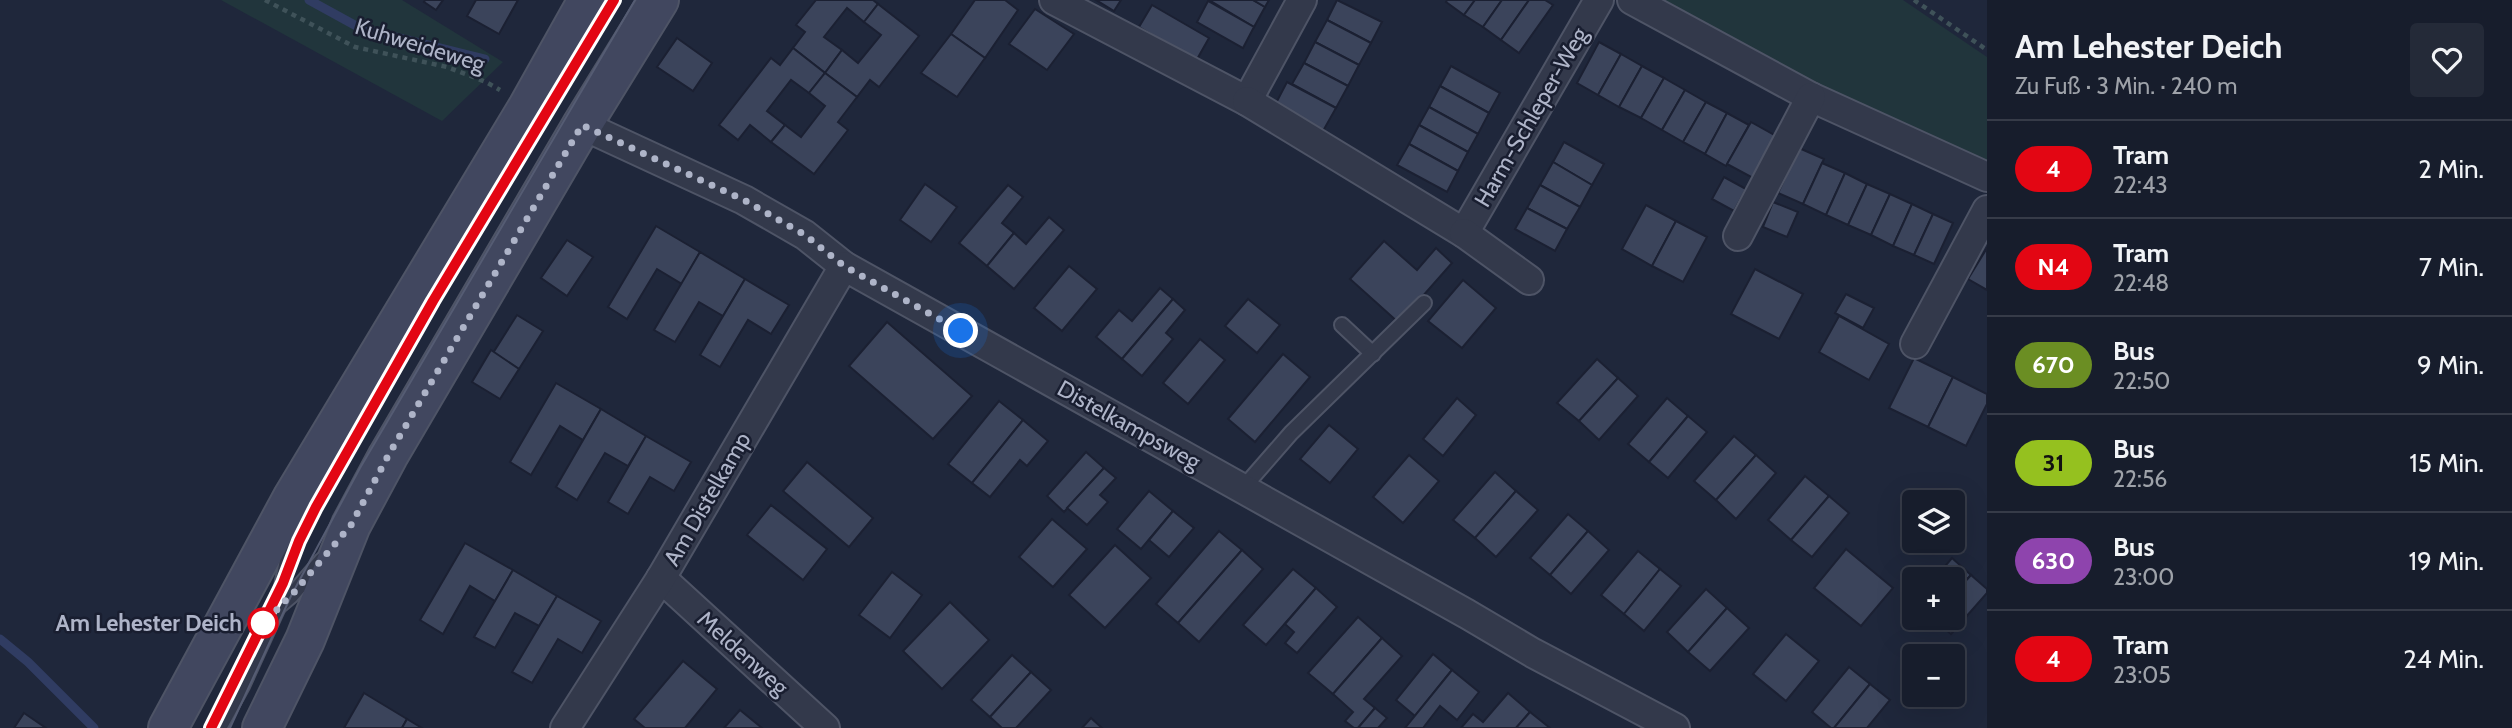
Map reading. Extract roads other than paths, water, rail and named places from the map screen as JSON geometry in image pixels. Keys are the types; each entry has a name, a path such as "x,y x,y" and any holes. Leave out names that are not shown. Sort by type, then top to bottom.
{"main road":[{"path":"168,728 302,484 528,107 588,0"},
{"path":"262,728 304,640 351,525 388,456 582,125 659,0"}],"street":[{"name":"Harm-Schleper-Weg","path":"1054,0 1247,101 1464,233 1529,280"},
{"path":"1247,101 1302,0"},
{"name":"Harm-Schleper-Weg","path":"1464,233 1599,0"},
{"path":"1632,0 1811,97 1987,177"},
{"path":"1738,236 1811,97"},
{"name":"Distelkampsweg","path":"582,125 744,200 805,235 844,266 1533,653 1675,728"},
{"path":"1914,344 1987,209"},
{"name":"Am Distelkamp","path":"565,728 660,578 844,266"},
{"name":"Meldenweg","path":"660,578 825,728"}],"lane":[{"path":"1242,488 1291,433 1424,303"},
{"path":"1342,325 1373,354"},
{"path":"219,728 242,686 278,607 302,484"},
{"path":"278,607 291,596 351,525"}],"waterway":[{"path":"309,0 360,28 485,59"},
{"path":"0,639 28,662 94,728"}],"tram line":[{"path":"211,728 283,583 316,507 433,301 614,0"},
{"name":"4","path":"211,728 283,583 316,507 433,301 614,0"},
{"path":"230,728 291,596 360,468 635,0"}],"place":[{"name":"Am Lehester Deich","path":"263,623"}]}
